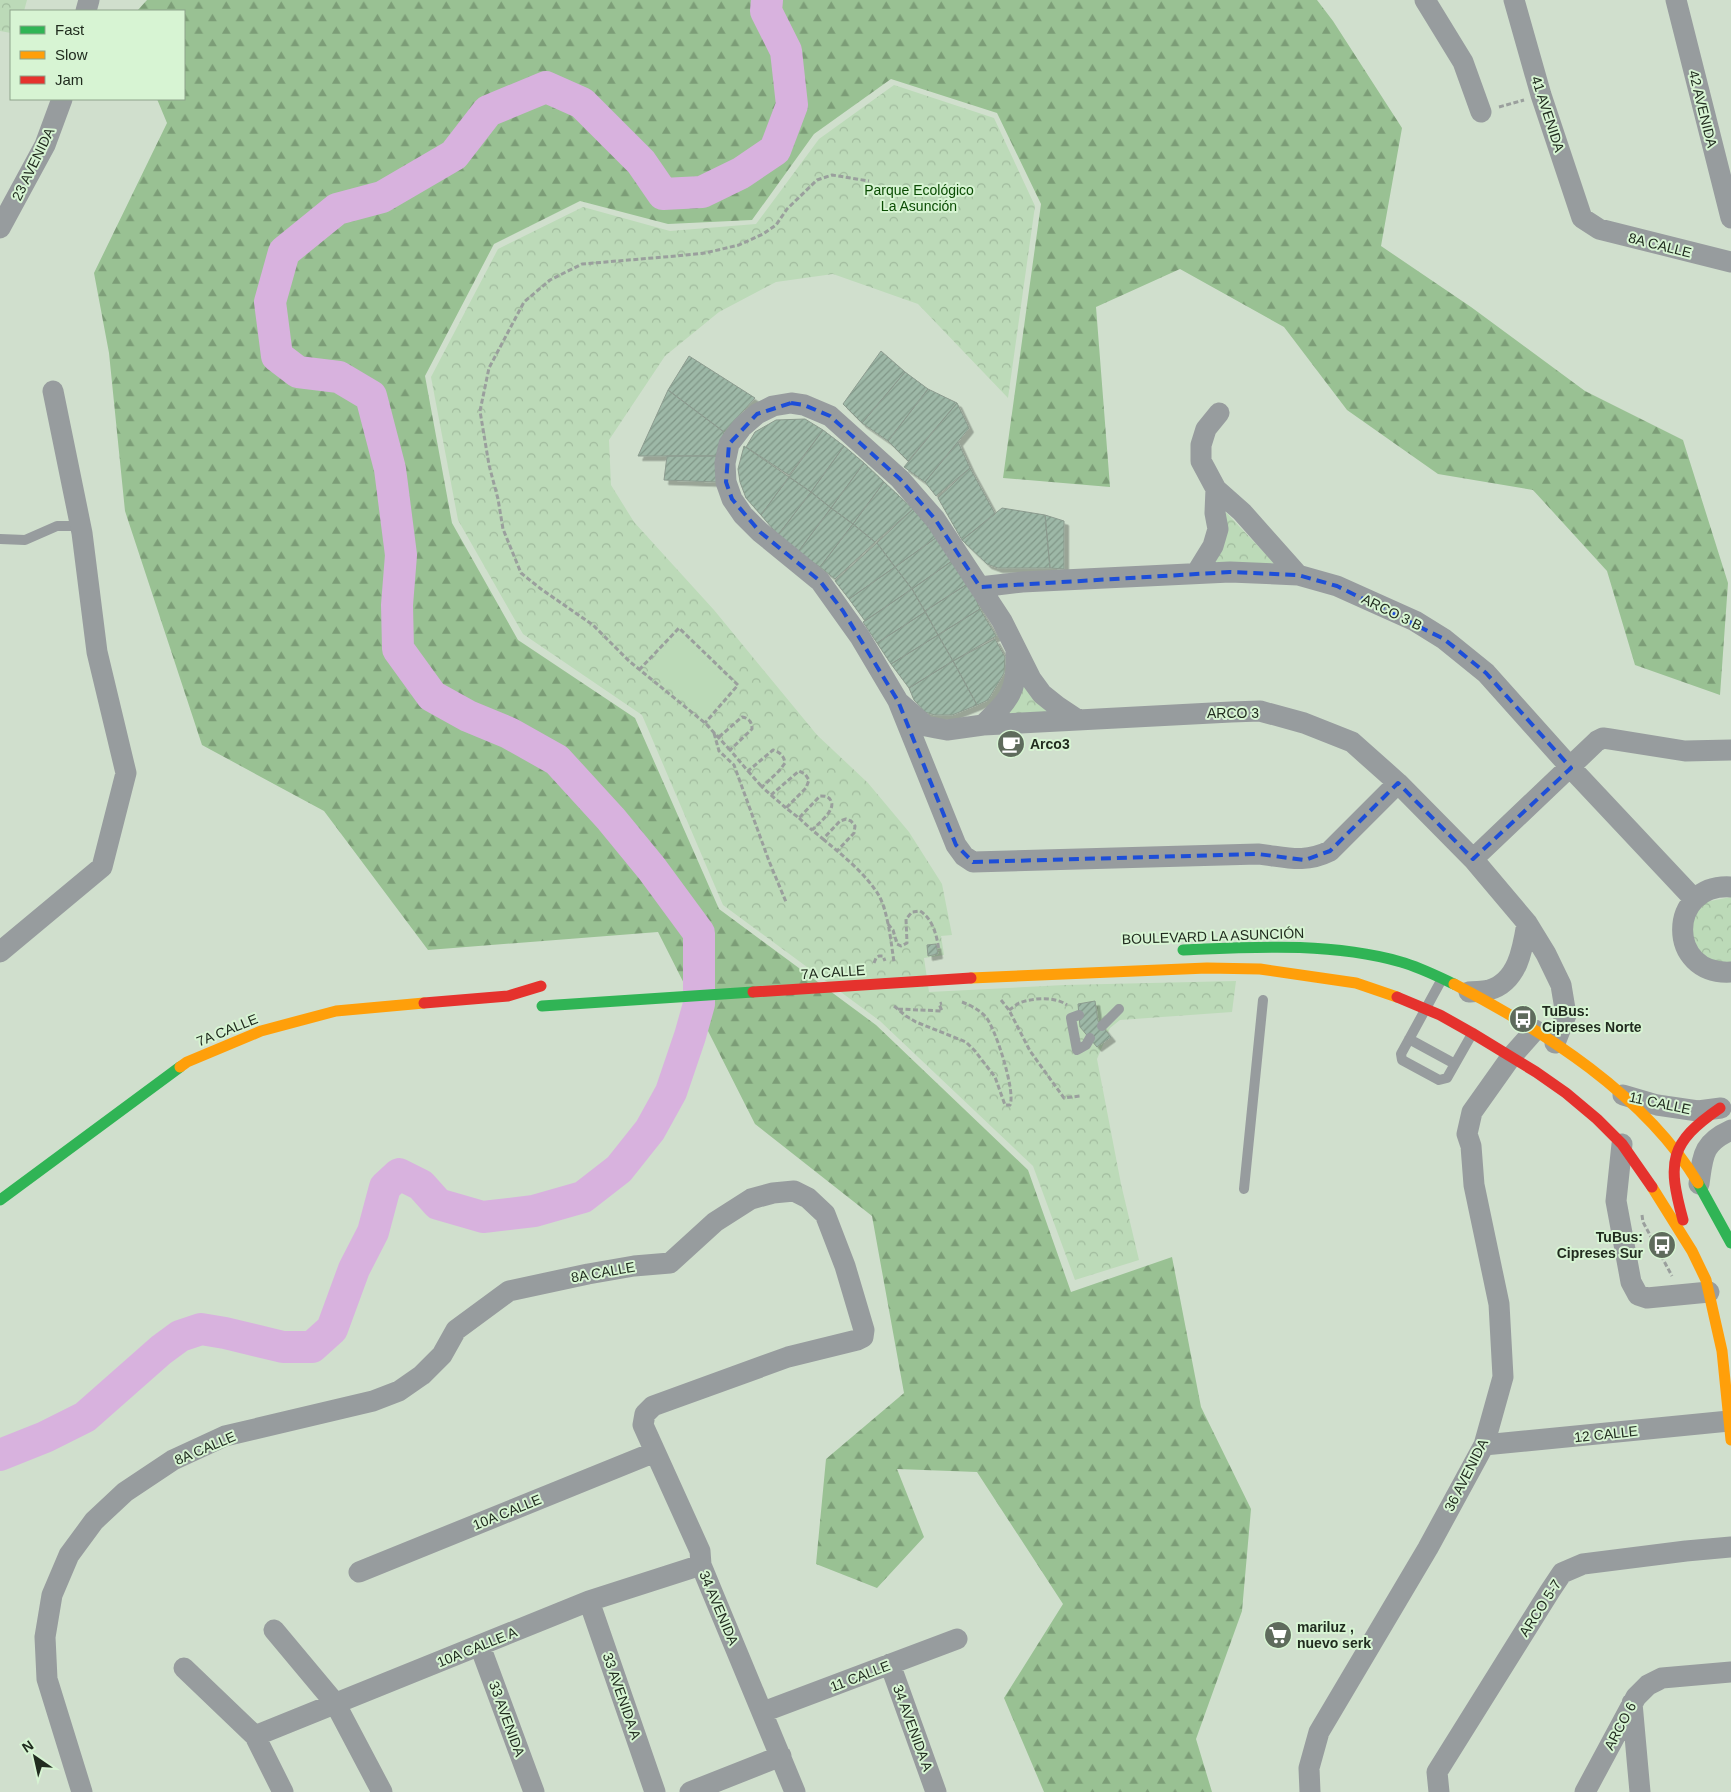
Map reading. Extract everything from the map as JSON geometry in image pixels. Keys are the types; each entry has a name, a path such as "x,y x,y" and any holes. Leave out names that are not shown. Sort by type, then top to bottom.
{"main road":[{"name":"BOULEVARD LA ASUNCIÓN","path":"1170,951 1272,946 1352,952 1402,962 1442,978 1469,992 1535,1030 1555,1044 1649,1121 1676,1151 1699,1184 1731,1242"},
{"path":"1387,969 1402,962"},
{"name":"7A CALLE","path":"508,996 533,1003 972,978 1207,968 1260,969 1356,984"},
{"path":"1356,984 1372,976"},
{"path":"1356,984 1395,996 1440,1015 1512,1057 1566,1093 1597,1119 1622,1144 1692,1252 1706,1280 1722,1351 1730,1430"},
{"name":"7A CALLE","path":"0,1200 187,1062 261,1031 336,1011 508,996 546,986"},
{"path":"1692,1252 1674,1190 1672,1177 1676,1151 1689,1131 1700,1121 1726,1108"}],"street":[{"path":"1425,0 1463,62 1481,112"},
{"name":"41 AVENIDA","path":"1514,0 1541,95 1582,218 1590,225"},
{"name":"42 AVENIDA","path":"1676,0 1731,218"},
{"name":"23 AVENIDA","path":"0,228 45,145 62,100"},
{"name":"8A CALLE","path":"1590,225 1599,229 1731,262"},
{"path":"0,952 102,867 126,773 97,652 80,526 53,391"},
{"path":"1078,720 1042,694 1031,679 1002,621 935,519 900,479 830,416 804,405 791,403 773,406 757,414 742,427 729,444 725,463 726,482 732,499 743,515 760,532 820,581 860,637 898,701 956,845 964,856 973,862 1258,854 1305,860 1318,857 1330,851 1398,783"},
{"path":"1219,413 1206,429 1201,445 1201,461 1216,489 1242,512 1298,575"},
{"path":"1197,572 1213,546 1218,528 1215,513 1216,489"},
{"name":"ARCO 3 B","path":"980,587 1022,582 1197,572 1298,575 1337,586 1414,621 1444,639 1486,673 1571,768 1694,900"},
{"path":"983,725 1010,697 1017,675 1016,649"},
{"name":"ARCO 3","path":"898,701 926,726 948,730 983,725 1260,712 1304,723 1352,742 1398,783 1473,859 1527,924 1546,954 1561,985 1566,1015 1555,1044"},
{"path":"925,770 932,745 938,736 948,730"},
{"path":"1473,859 1571,768 1597,741 1603,738 1685,751 1731,750"},
{"path":"1731,888 1721,887 1706,891 1694,900 1686,911 1682,924 1682,938 1687,951 1695,962 1707,969 1720,973 1731,972"},
{"path":"1469,992 1490,990 1507,978 1517,965 1523,950 1527,924"},
{"path":"1512,1057 1535,1030"},
{"name":"36 AVENIDA","path":"1310,1792 1309,1768 1319,1732 1423,1556 1484,1446 1503,1376 1499,1304 1474,1185 1471,1146 1478,1135 1483,1114 1480,1102 1512,1057"},
{"name":"11 CALLE","path":"1618,1094 1657,1105 1698,1111 1726,1108"},
{"path":"1699,1184 1706,1148 1716,1137 1731,1130"},
{"path":"1622,1144 1616,1202 1631,1282 1638,1295 1646,1298 1708,1292"},
{"name":"8A CALLE","path":"82,1792 47,1679 45,1637 52,1594 69,1556 94,1521 125,1492 173,1460 225,1436 373,1401 399,1391 422,1375 442,1355 456,1330 509,1291 634,1266 670,1263 715,1222 751,1199 773,1193 794,1191 808,1198 825,1214 845,1266 864,1330 863,1337 788,1357 654,1406 645,1414 643,1425"},
{"name":"34 AVENIDA","path":"643,1425 700,1551 701,1565 795,1792"},
{"name":"12 CALLE","path":"1484,1446 1730,1430"},
{"name":"10A CALLE","path":"360,1572 655,1452"},
{"name":"ARCO 5-7","path":"1440,1792 1437,1772 1562,1573 1583,1564 1731,1547"},
{"name":"10A CALLE A","path":"255,1736 589,1601 701,1565"},
{"name":"33 AVENIDA A","path":"589,1601 655,1792"},
{"path":"274,1630 335,1703 382,1792"},
{"name":"11 CALLE","path":"763,1712 957,1639"},
{"name":"33 AVENIDA","path":"480,1646 534,1792"},
{"name":"34 AVENIDA A","path":"890,1664 936,1792"},
{"path":"184,1668 255,1736 282,1792"},
{"name":"ARCO 6","path":"1585,1792 1632,1703 1648,1685 1662,1678 1731,1672"},
{"path":"1632,1703 1640,1792"},
{"path":"690,1792 781,1756"}],"lane":[{"path":"0,538 25,540 56,526 80,526"},
{"path":"1442,978 1401,1054 1402,1060 1439,1080 1447,1078 1472,1033"},
{"path":"1244,1189 1263,1000"},
{"path":"1102,1026 1120,1009"},
{"path":"1075,1016 1077,1050 1086,1045 1090,1038"},
{"path":"1409,1039 1455,1064"}],"path":[{"path":"1481,112 1541,95"},
{"path":"869,181 832,175 817,180 787,209 776,225 764,234 739,245 705,253 582,264 550,280 524,302 489,368 480,411 489,466 498,499 503,529 521,573 593,625 628,662 704,723 719,737 762,787 864,876 878,895 887,923 893,958"},
{"path":"639,670 679,628 738,685 704,723"},
{"path":"719,737 742,717 749,720 752,724 752,729 730,750"},
{"path":"714,732 719,751 734,765 786,902"},
{"path":"748,771 772,750 781,754 785,763 762,787"},
{"path":"771,795 792,775 799,771 804,774 809,780 806,788 786,808"},
{"path":"799,818 820,796 830,798 832,809 812,830"},
{"path":"823,839 840,820 846,819 851,821 854,826 854,833 837,851"},
{"path":"887,923 893,930 897,944 904,946 907,943 906,919 912,912 920,910 926,914 936,934 939,951"},
{"path":"1009,1010 1020,1003 1053,999 1063,1002 1075,1016"},
{"path":"994,1000 1002,1000 1030,1051 1064,1098 1080,1096"},
{"path":"954,1002 969,1001"},
{"path":"946,1003 939,1004 942,1011 897,1009 916,1022 966,1042 976,1051 995,1077 1005,1104 1010,1105 1012,1100 1011,1089 992,1026 986,1016 974,1007 961,1002"},
{"path":"1640,1207 1643,1222 1674,1279"}],"highlighted area":[{"path":"791,403 804,405 830,416 900,479 935,519 980,587 1230,572 1298,575 1337,586 1444,639 1486,673 1571,768 1473,859 1398,783 1330,851 1305,860 1258,854 973,862 956,845 898,701 843,611 820,581 760,532 732,499 726,482 729,444 757,414"}],"green space":[{"path":"0,0 27,0 24,10 10,10 10,33 0,31"},
{"path":"147,0 1317,0 1333,21 1402,128 1381,246 1471,307 1585,391 1683,440 1728,583 1720,695 1635,665 1607,571 1533,490 1438,474 1347,410 1284,327 1180,269 1096,307 1110,487 1003,478 1041,204 997,113 891,79 814,134 752,220 668,224 580,201 494,244 425,376 452,523 518,640 635,718 719,909 876,1025 1028,1170 1071,1292 1172,1257 1201,1407 1251,1509 1242,1611 1196,1739 1212,1792 1044,1792 1004,1698 1063,1604 977,1472 897,1469 924,1537 877,1588 816,1564 826,1459 904,1393 872,1216 755,1124 658,932 428,950 324,811 202,745 125,511 109,353 94,273 167,123 157,100 185,100 185,10 138,10"},
{"name":"Parque Ecológico La Asunción","path":"894,85 994,118 1035,206 1008,398 918,304 833,274 776,282 719,312 665,356 609,440 611,485 634,522 714,610 817,735 868,783 909,832 942,884 952,935 941,936 944,955 924,958 929,992 1064,985 1236,981 1232,1012 1120,1020 1110,1028 1097,1059 1121,1184 1139,1260 1075,1280 1033,1166 880,1021 723,905 642,715 523,634 458,520 431,377 498,249 583,207 670,231 756,224 819,139"},
{"path":"1219,505 1279,568 1210,567"},
{"path":"681,630 737,684 705,718 649,663"},
{"path":"1020,668 1068,717 992,721"},
{"path":"1731,897 1731,962 1717,964 1692,949 1691,914 1700,903"}],"building":[{"path":"881,351 905,372 862,423 843,404"},
{"path":"689,356 755,398 724,432 668,390"},
{"path":"905,372 928,389 888,441 862,423"},
{"path":"928,389 957,403 908,461 888,441"},
{"path":"668,390 724,432 717,456 638,456"},
{"path":"957,403 969,428 925,482 904,467"},
{"path":"805,419 823,430 789,475 746,447 755,432 776,420"},
{"path":"823,430 844,446 811,492 789,477"},
{"path":"958,442 970,468 936,496 925,482"},
{"path":"744,446 789,477 761,515 746,498 740,482 738,469"},
{"path":"844,446 864,463 831,508 811,492"},
{"path":"667,456 717,456 717,482 664,480"},
{"path":"864,463 884,482 853,524 831,508"},
{"path":"970,468 995,514 962,540 938,498"},
{"path":"789,477 811,492 778,535 761,515"},
{"path":"884,482 913,509 875,542 853,524"},
{"path":"811,492 831,508 798,552 778,535"},
{"path":"831,508 853,524 820,567 798,552"},
{"path":"1002,508 1045,515 1050,568 998,568 987,564 962,540"},
{"path":"913,509 937,537 895,567 877,543"},
{"path":"1045,515 1064,521 1064,569 1050,568"},
{"path":"853,524 875,542 835,579 820,567"},
{"path":"937,537 952,561 912,589 895,567"},
{"path":"877,543 895,567 849,599 835,581"},
{"path":"952,561 969,583 925,611 912,589"},
{"path":"895,567 912,589 865,621 849,599"},
{"path":"969,583 980,609 938,635 925,611"},
{"path":"912,589 925,612 877,643 863,622"},
{"path":"980,609 996,636 953,661 938,635"},
{"path":"925,612 938,635 891,664 877,643"},
{"path":"938,635 953,661 909,688 891,664"},
{"path":"995,639 1005,657 1004,673 988,700 977,705 953,661"},
{"path":"953,661 977,705 952,715 935,715 925,712 914,700 909,688"},
{"path":"936,944 938,954 928,956 927,945"},
{"path":"1095,1001 1098,1021 1111,1037 1097,1047 1080,1027 1078,1004"}],"waterway":[{"path":"0,1455 45,1437 85,1417 161,1350 180,1336 201,1329 283,1347 312,1347 332,1329 354,1269 373,1232 385,1187 399,1174 421,1185 438,1204 483,1217 534,1211 583,1197 619,1169 650,1130 671,1092 699,1004 699,933 652,869 611,819 557,760 509,733 468,716 432,696 398,649 397,605 401,555 390,469 371,396 339,377 298,372 277,356 270,302 284,252 337,209 382,197 454,155 488,111 546,87 582,103 641,162 663,194 702,192 741,173 775,150 792,105 786,51 766,11 767,0"}],"traffic: fast":[{"path":"1183,950 1292,947 1347,951 1408,964 1454,984"},
{"path":"542,1006 753,992"},
{"path":"0,1200 180,1067"},
{"path":"1698,1183 1731,1243"}],"traffic: slow":[{"path":"971,978 1207,968 1260,969 1356,983 1397,997"},
{"path":"1454,984 1523,1023 1557,1044 1590,1068 1650,1121 1676,1151 1698,1183"},
{"path":"180,1067 187,1062 261,1031 336,1011 424,1003"},
{"path":"1652,1187 1692,1251 1706,1280 1722,1351 1731,1440"}],"traffic: jam":[{"path":"753,992 971,978"},
{"path":"424,1003 508,996 541,986"},
{"path":"1397,997 1440,1015 1472,1033 1536,1072 1566,1093 1597,1119 1622,1144 1652,1187"},
{"path":"1683,1220 1675,1183 1674,1168 1676,1155 1690,1132 1720,1108"}],"place":[{"name":"Arco3","path":"1011,744"},
{"name":"TuBus: Cipreses Norte","path":"1523,1019"},
{"name":"TuBus: Cipreses Sur","path":"1662,1245"},
{"name":"mariluz , nuevo serk","path":"1278,1635"}]}
